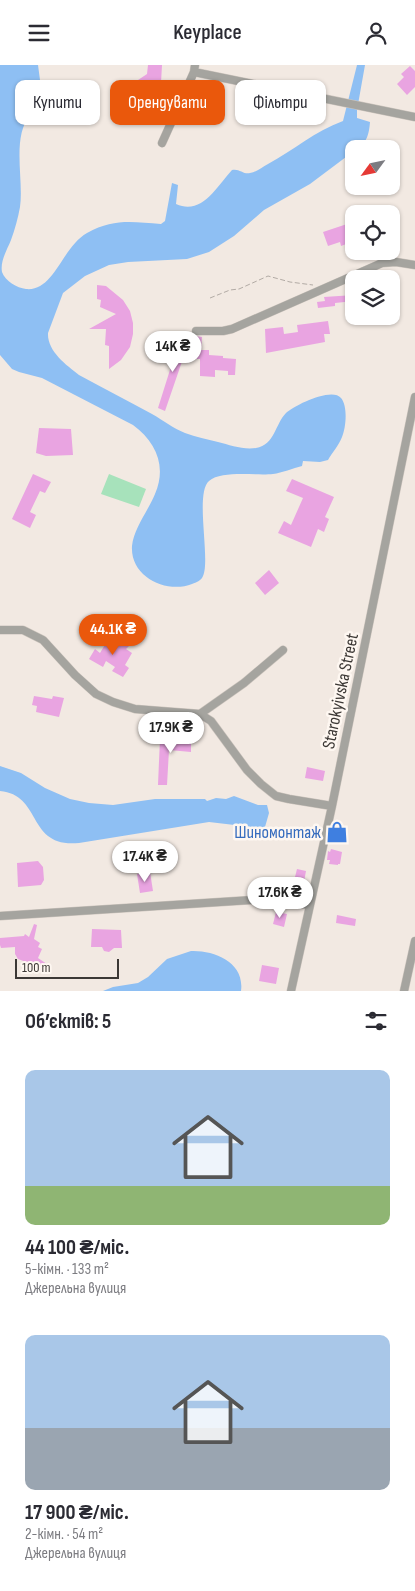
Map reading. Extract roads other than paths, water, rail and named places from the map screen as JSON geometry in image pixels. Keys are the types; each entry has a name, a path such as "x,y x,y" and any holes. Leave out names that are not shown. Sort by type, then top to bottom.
{"street":[{"path":"162,143 194,68 415,117"},
{"path":"196,331 232,329 382,263 396,262 415,265"},
{"name":"Starokyivska Street","path":"291,991 332,806 415,397"},
{"path":"0,630 22,631 43,640 96,694 113,703 135,709 200,714 210,721 247,770 261,785 276,795 289,799 332,806"},
{"path":"200,714 244,683 283,650"},
{"path":"0,916 266,899 310,905"},
{"path":"404,991 415,941"}],"water":[{"path":"0,65 38,65 40,80 15,80 15,125 24,125 20,146 21,196 14,232 2,264 2,272 6,278 15,286 26,289 36,288 44,283 78,240 97,228 124,222 161,224 165,221 172,183 178,185 176,204 185,207 194,206 201,203 215,191 232,170 246,173 255,172 314,135 343,121 357,65 365,65 357,118 370,122 368,135 366,140 345,140 345,158 310,184 264,210 234,236 209,252 187,259 128,262 109,265 85,276 63,293 48,333 54,352 79,375 152,414 172,427 193,436 237,447 256,448 267,443 286,413 305,402 330,395 336,395 341,398 345,406 346,417 343,433 328,460 320,462 303,461 302,466 276,473 230,474 209,481 205,488 203,500 205,570 201,579 193,584 182,587 162,585 144,574 137,566 133,557 133,539 155,494 160,474 157,455 148,439 133,425 42,378 12,369 0,355"},
{"path":"0,766 21,773 45,788 70,799 89,803 113,805 155,799 205,799 207,801 234,796 258,805 267,805 269,813 265,827 261,828 209,822 79,843 62,842 50,838 42,830 23,802 14,795 0,791"},
{"path":"191,951 200,951 218,956 233,965 241,981 241,991 103,991 113,987 138,983 148,977 167,959"}],"place":[{"name":"Шиномонтаж","path":"337,832"}]}
